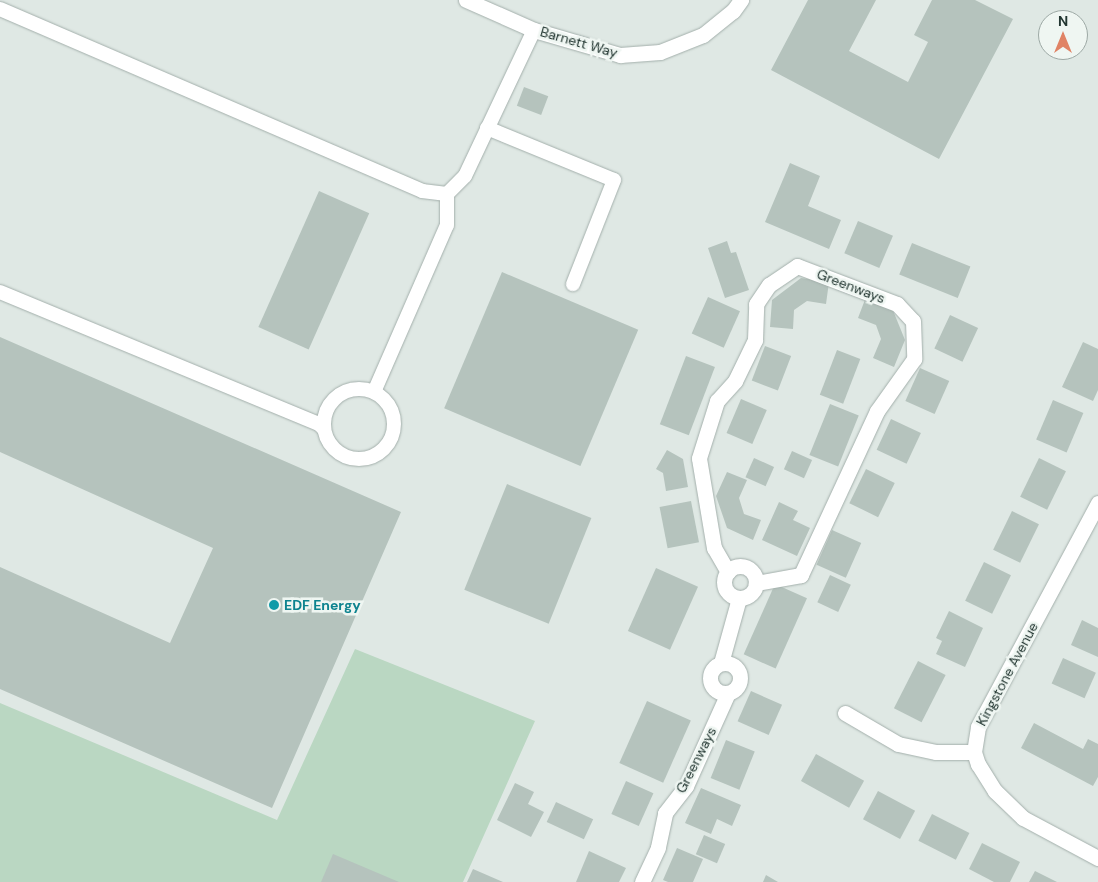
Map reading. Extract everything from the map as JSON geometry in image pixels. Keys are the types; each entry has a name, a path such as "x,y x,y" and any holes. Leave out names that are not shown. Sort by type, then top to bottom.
{"street":[{"name":"Barnett Way","path":"466,0 534,30 620,55 660,52 703,35 733,11 741,0"},
{"name":"Greenways","path":"739,598 726,589 724,583 728,572 714,548 698,458 717,401 736,381 754,340 756,304 769,285 797,266 897,304 913,321 914,359 877,411 801,576 756,583"},
{"name":"Kingstone Avenue","path":"974,752 978,727 1098,503"},
{"path":"728,572 739,566 744,567 754,575 756,583 750,594 739,598 721,663 712,671 710,682 717,691 728,693"},
{"name":"Greenways","path":"642,882 658,847 665,813 686,786 728,693 738,688 741,676 734,665 721,663"},
{"path":"846,713 898,744 936,752 974,752 978,764 995,791 1023,818 1098,858"}],"lane":[{"path":"0,10 422,191 447,194"},
{"path":"374,392 447,225 447,194 465,176 534,30"},
{"path":"487,128 614,180 573,284"},
{"path":"0,292 319,424 324,430 328,441 338,452 349,458 364,460 383,450 391,441 395,425 393,413 384,399 374,392 358,389 338,396 330,405 325,416 324,430"}],"green space":[{"path":"355,649 535,721 463,882 0,882 0,703 277,820"}],"building":[{"path":"808,0 876,0 849,51 908,82 928,42 914,35 932,0 975,0 1013,19 939,159 771,70"},
{"path":"524,87 548,96 541,115 517,106"},
{"path":"790,163 820,176 808,206 841,220 829,249 765,222"},
{"path":"319,191 369,213 309,349 258,327"},
{"path":"858,221 893,236 879,268 844,253"},
{"path":"727,241 731,253 736,252 749,290 725,298 708,248"},
{"path":"912,243 970,267 958,298 899,275"},
{"path":"502,272 638,330 580,466 444,408"},
{"path":"801,278 829,282 826,304 807,301 794,310 793,329 770,327 772,300"},
{"path":"708,297 740,311 724,348 692,334"},
{"path":"866,297 892,308 905,340 894,367 873,358 881,339 876,325 858,318"},
{"path":"950,315 978,328 962,362 934,349"},
{"name":"EDF Energy","path":"0,337 401,512 272,808 0,689 0,567 170,643 213,548 0,452"},
{"path":"1083,342 1098,349 1098,390 1093,401 1062,387"},
{"path":"765,346 791,356 778,391 752,381"},
{"path":"837,350 860,359 843,404 820,395"},
{"path":"686,356 715,367 689,435 660,424"},
{"path":"920,368 949,381 935,414 905,401"},
{"path":"741,399 767,410 752,444 727,433"},
{"path":"1053,400 1083,413 1067,452 1036,440"},
{"path":"830,404 859,416 838,467 809,455"},
{"path":"891,419 921,433 907,464 877,450"},
{"path":"667,450 683,459 688,487 666,491 663,473 656,469"},
{"path":"792,451 812,460 804,478 784,469"},
{"path":"754,458 774,467 766,486 745,477"},
{"path":"1039,458 1066,471 1047,510 1020,497"},
{"path":"866,469 895,483 878,517 849,503"},
{"path":"727,472 747,480 739,498 744,514 761,520 753,540 727,528 716,496"},
{"path":"507,484 591,518 549,624 464,590"},
{"path":"691,501 699,542 668,548 660,507"},
{"path":"779,502 798,511 793,520 810,528 797,556 762,540"},
{"path":"1012,511 1039,524 1020,563 993,550"},
{"path":"832,530 861,543 846,578 817,565"},
{"path":"984,562 1011,575 992,614 965,601"},
{"path":"656,568 698,587 670,650 628,631"},
{"path":"830,575 851,585 838,612 817,602"},
{"path":"775,584 807,598 776,669 744,654"},
{"path":"949,611 983,628 965,667 936,654 942,641 936,638"},
{"path":"1082,620 1098,628 1098,657 1071,645"},
{"path":"1063,658 1096,673 1084,698 1052,684"},
{"path":"918,661 946,675 922,722 894,708"},
{"path":"751,691 782,705 769,735 738,721"},
{"path":"647,701 691,721 663,783 619,763"},
{"path":"1034,723 1083,749 1088,739 1098,744 1098,777 1093,786 1021,748"},
{"path":"726,740 755,752 739,790 711,778"},
{"path":"816,754 864,781 849,808 801,781"},
{"path":"626,781 653,793 639,826 611,814"},
{"path":"515,783 534,792 528,804 544,812 531,837 497,820"},
{"path":"701,788 741,805 732,826 717,819 711,834 685,823"},
{"path":"878,791 915,811 900,839 863,819"},
{"path":"556,802 593,819 584,839 547,822"},
{"path":"932,814 969,833 956,860 918,841"},
{"path":"704,835 725,844 717,863 696,854"},
{"path":"982,843 1020,862 1010,882 994,882 969,869"},
{"path":"677,848 703,859 693,882 668,882 663,880"},
{"path":"589,851 626,868 619,882 576,882"},
{"path":"333,854 399,882 321,882"},
{"path":"473,869 503,882 467,882"},
{"path":"1035,871 1057,882 1029,882"},
{"path":"766,875 778,882 763,882"}],"place":[{"name":"EDF Energy","path":"274,605"}]}
